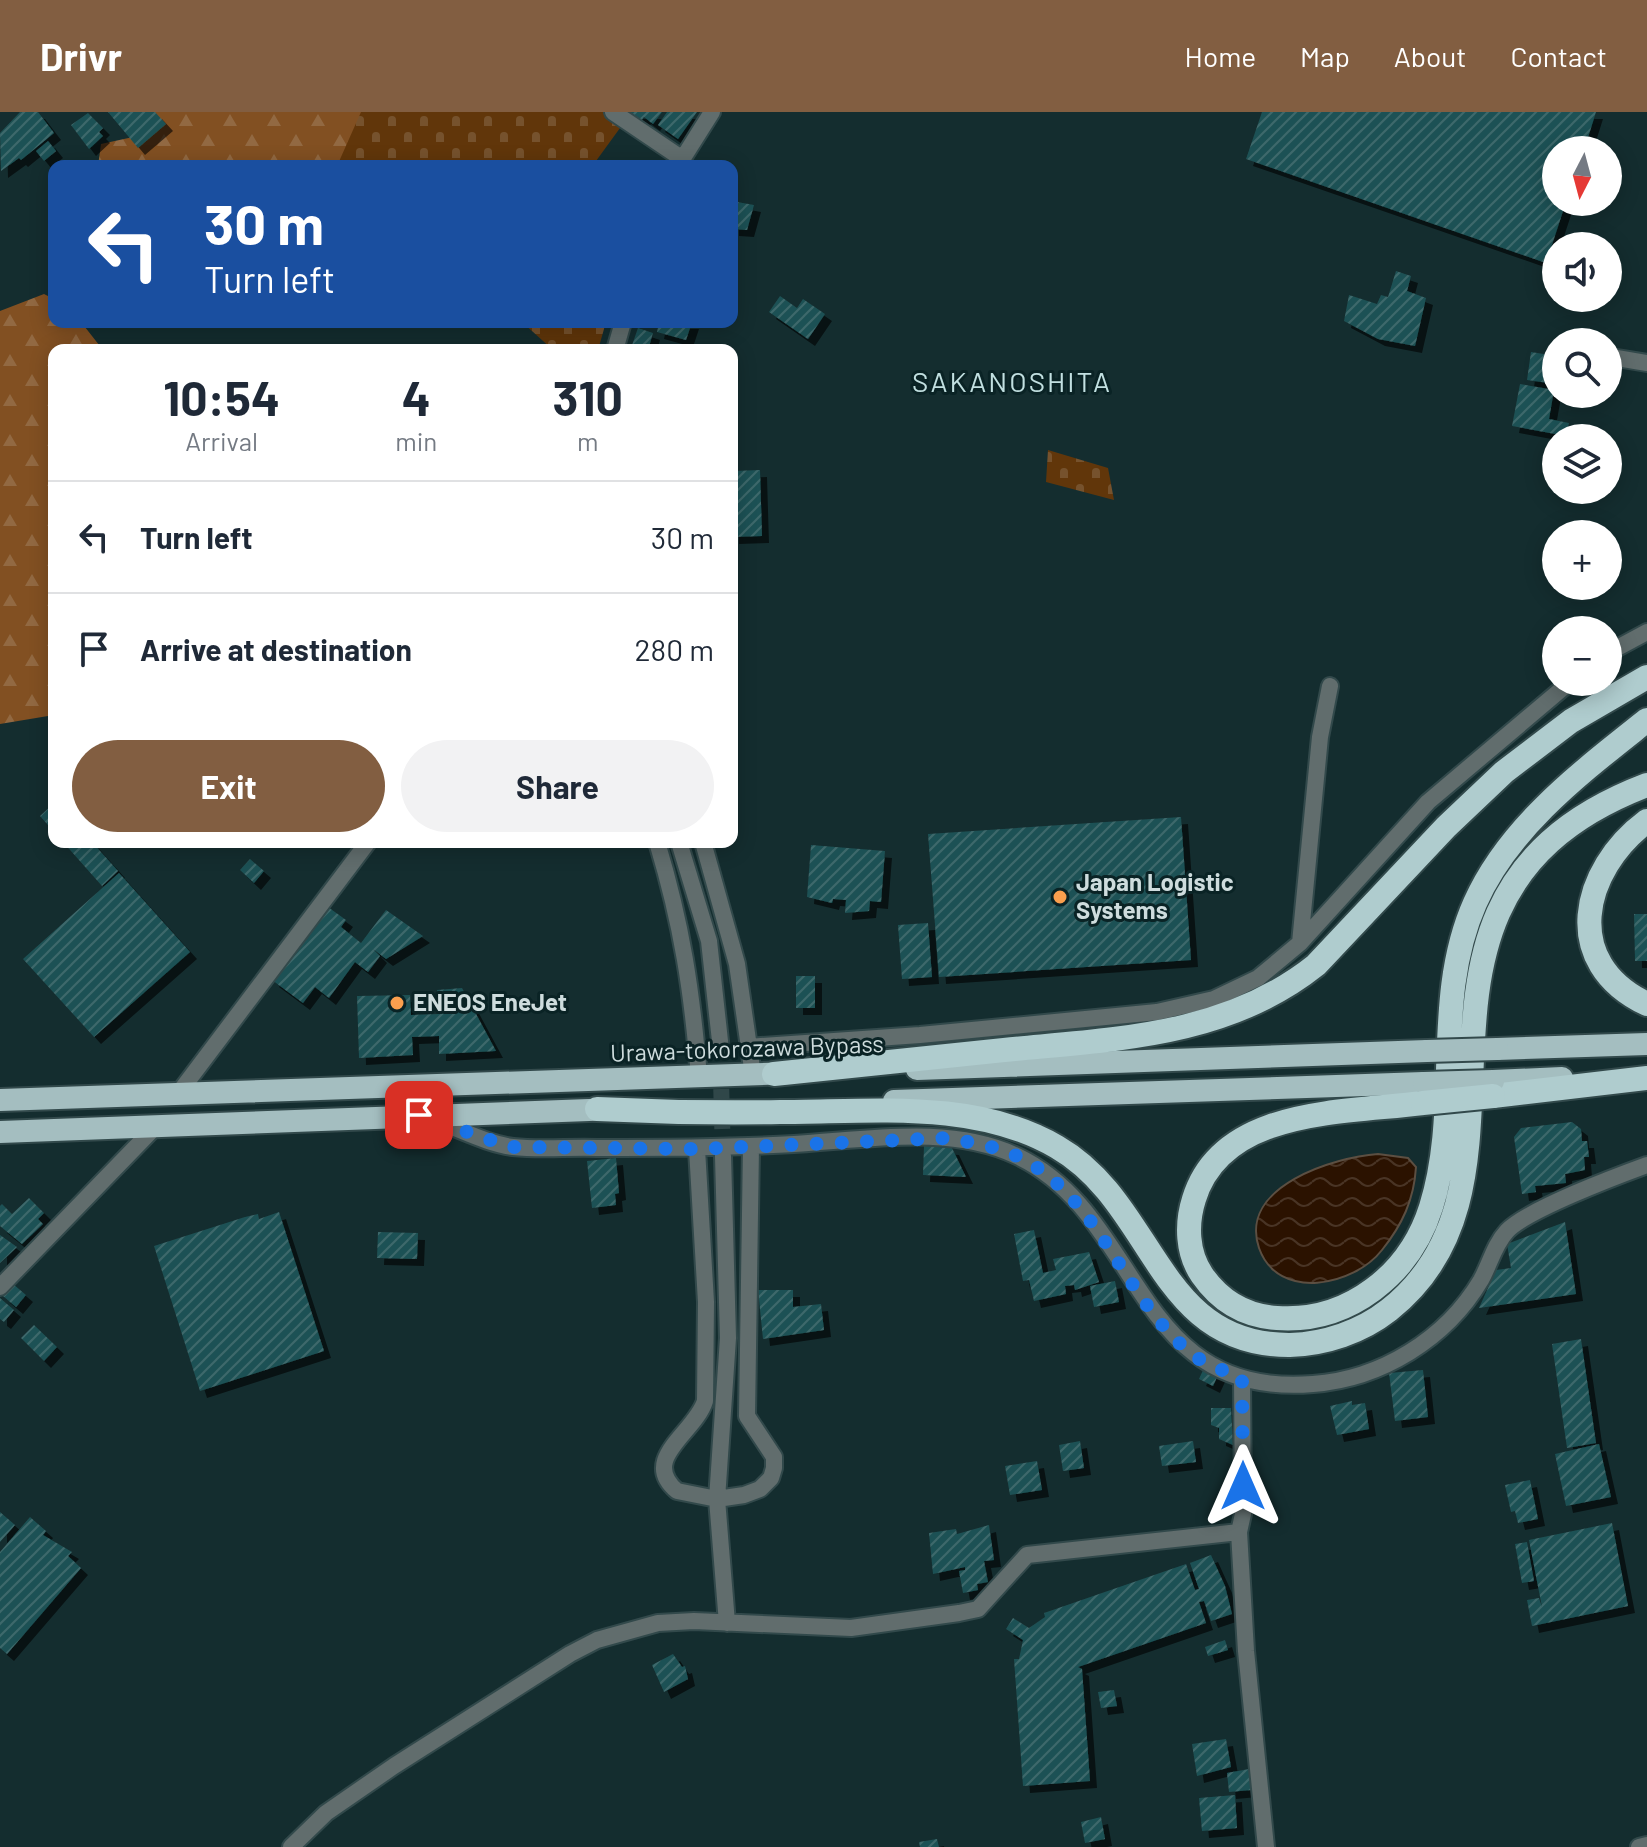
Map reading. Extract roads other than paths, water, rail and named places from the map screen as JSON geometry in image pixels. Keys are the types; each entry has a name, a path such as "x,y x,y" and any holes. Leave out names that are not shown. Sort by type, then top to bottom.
{"highway":[{"path":"763,1074 1170,1031 1204,1024 1246,1008 1292,984 1336,947 1446,827 1536,745 1647,677"},
{"path":"1424,1093 1260,1129 1221,1152 1197,1187 1189,1227 1190,1248 1210,1287 1244,1311 1267,1317 1313,1317 1356,1302 1384,1281 1409,1254 1422,1231 1437,1179 1453,989 1465,930 1475,904 1508,849 1531,823 1567,787 1647,720"},
{"path":"597,1109 939,1113 996,1122 1048,1141 1091,1172 1125,1212 1186,1303 1222,1332 1268,1344 1320,1342 1343,1335 1386,1312 1405,1296 1435,1258 1447,1235 1462,1172 1477,985 1491,928 1503,902 1536,854 1557,835 1592,812 1647,785"},
{"path":"1647,821 1616,848 1602,869 1589,910 1590,933 1604,970 1617,986 1647,1004"},
{"name":"Urawa-tokorozawa Bypass","path":"0,1100 1647,1044"},
{"path":"0,1132 597,1109 1424,1093 1647,1077"}],"street":[{"path":"613,112 677,160"},
{"path":"681,160 712,112"},
{"path":"1622,359 1647,363"},
{"path":"1622,645 1647,632"},
{"path":"1300,943 1320,737 1330,686"},
{"path":"748,1047 920,1035 1157,1012 1214,999 1247,983 1300,943 1428,802 1552,696"},
{"path":"178,1094 363,848"},
{"path":"659,848 689,967 699,1077"},
{"path":"681,848 701,911 714,968 720,1041"},
{"path":"705,848 734,952 748,1047 763,1074"},
{"path":"419,1115 510,1147 697,1149 948,1138 985,1145 1017,1156 1068,1191 1087,1213 1149,1307 1194,1356 1242,1378 1312,1385 1374,1370 1426,1342 1466,1302 1509,1229 1571,1195 1647,1165"},
{"path":"0,1287 158,1124"},
{"path":"697,1149 706,1288 705,1401 700,1416 669,1449 663,1460 663,1472 677,1491 717,1499 760,1489 774,1468 774,1457 747,1416 751,1146"},
{"path":"723,1156 728,1338 717,1499 727,1623"},
{"path":"1242,1378 1243,1514 1239,1532 1246,1651 1266,1847"},
{"path":"291,1847 326,1813 349,1797 570,1654 612,1635 658,1623 851,1628 959,1613 978,1609 1027,1555 1239,1532"},
{"path":"1639,1847 1647,1845"}],"water":[{"path":"1378,1154 1408,1158 1416,1167 1406,1212 1382,1250 1354,1272 1317,1283 1299,1282 1282,1276 1269,1265 1259,1248 1256,1226 1263,1208 1276,1192 1316,1169 1338,1161"}],"tunnel":[{"path":"720,1041 723,1156"}],"place":[{"name":"Japan Logistic Systems","path":"1060,897"},
{"name":"ENEOS EneJet","path":"397,1003"}],"district":[{"name":"SAKANOSHITA","path":"1012,382"}]}
